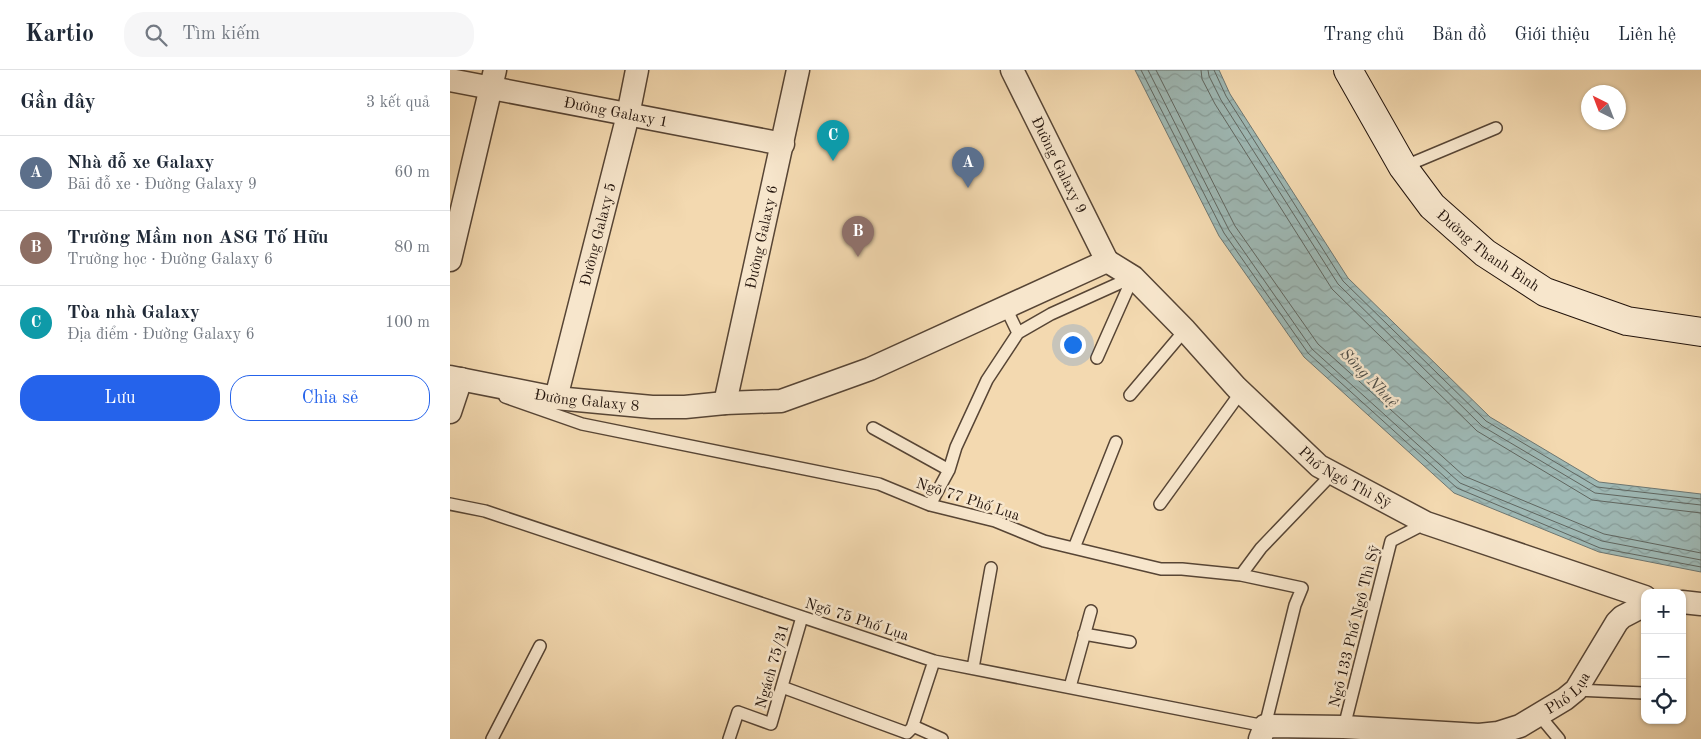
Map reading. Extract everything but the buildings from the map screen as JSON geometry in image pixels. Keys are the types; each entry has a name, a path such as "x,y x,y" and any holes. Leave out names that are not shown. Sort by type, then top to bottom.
{"street":[{"name":"Đường Galaxy 5","path":"556,398 628,115 637,70"},
{"name":"Đường Galaxy 6","path":"725,403 798,70"},
{"name":"Đường Galaxy 9","path":"1012,70 1107,261"},
{"name":"Đường Thanh Bình","path":"1350,71 1403,168 1432,206 1486,253 1545,292 1626,321 1701,332"},
{"name":"Đường Galaxy 1","path":"450,80 493,79 628,115 783,144"},
{"path":"450,260 493,79"},
{"name":"Phố Ngô Thì Sỹ","path":"1107,261 1133,277 1185,330 1241,392 1318,466 1426,523 1641,596"},
{"name":"Đường Galaxy 8","path":"456,378 556,398 660,407 781,402 870,369 1107,261"},
{"path":"450,412 456,378"},
{"path":"1686,602 1701,604"},
{"name":"Phố Lụa","path":"1263,732 1344,727 1479,737 1510,730 1539,716 1566,699 1576,690 1617,622 1622,617 1641,608"}],"lane":[{"path":"1403,168 1496,128"},
{"path":"930,505 949,470 956,447 987,380 1018,332 1051,314 1133,277"},
{"path":"1097,358 1133,277"},
{"path":"1006,308 1018,332"},
{"path":"1130,395 1185,330"},
{"name":"Ngõ 77 Phố Lụa","path":"456,378 582,424 878,484 930,505 995,521 1044,541 1161,569 1182,569 1241,575 1302,588 1295,605 1263,732"},
{"path":"1160,504 1241,392"},
{"path":"873,428 949,470"},
{"path":"1074,548 1116,442"},
{"path":"1241,575 1261,548 1332,474"},
{"name":"Ngõ 75 Phố Lụa","path":"450,504 485,511 934,661 1070,687 1263,732"},
{"name":"Ngõ 133 Phố Ngô Thì Sỹ","path":"1344,727 1391,541 1426,523"},
{"path":"973,668 991,568"},
{"path":"1070,687 1091,611"},
{"name":"Ngách 75/31","path":"729,739 738,712 771,724 802,616"},
{"path":"1084,634 1130,642"},
{"path":"492,739 540,646"},
{"path":"909,732 934,661"},
{"path":"782,687 902,732 942,739"},
{"path":"1576,690 1641,693"},
{"path":"1539,716 1559,739"}],"water":[{"name":"Sông Nhuệ","path":"1135,70 1219,70 1230,94 1348,278 1490,417 1599,482 1701,494 1701,572 1599,552 1454,493 1304,357 1219,236"}],"place":[{"name":"Tòa nhà Galaxy","path":"833,161"},
{"name":"Nhà đỗ xe Galaxy","path":"968,188"},
{"name":"Trường Mầm non ASG Tố Hữu","path":"858,257"}]}
